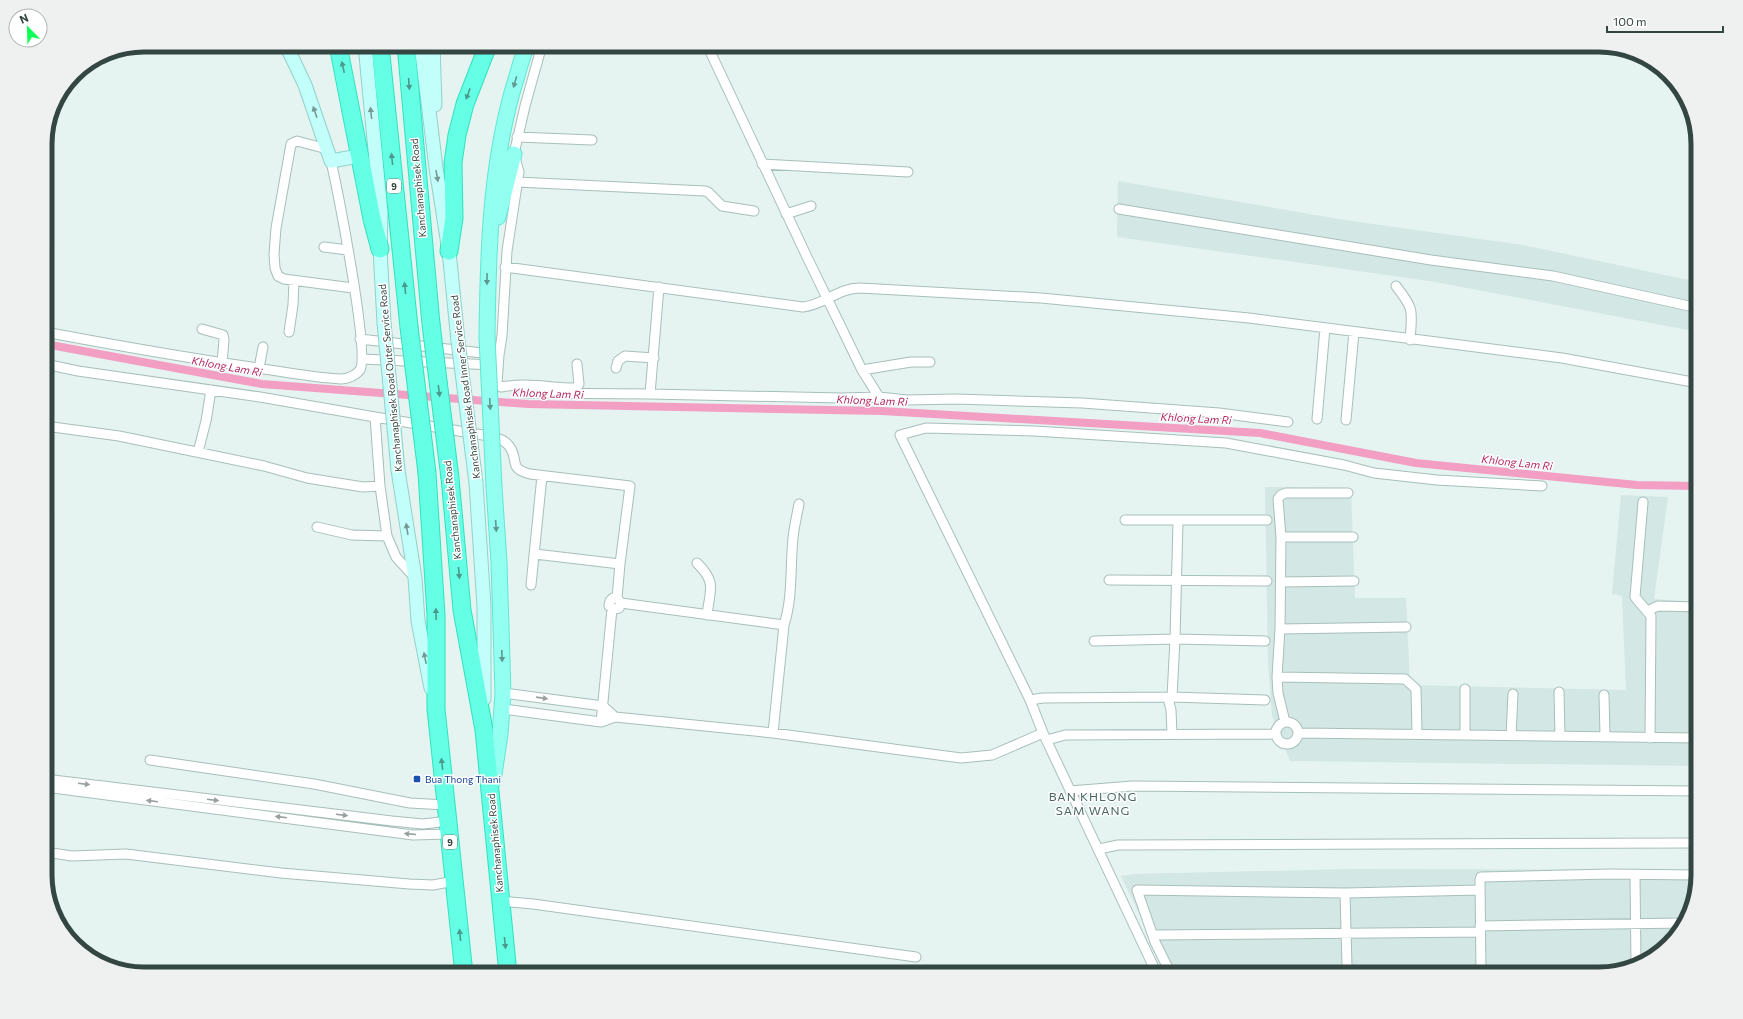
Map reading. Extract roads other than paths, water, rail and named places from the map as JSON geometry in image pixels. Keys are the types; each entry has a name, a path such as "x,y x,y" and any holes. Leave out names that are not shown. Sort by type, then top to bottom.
{"highway":[{"path":"339,52 372,219 380,249"},
{"name":"Kanchanaphisek Road","path":"381,52 409,327 428,473 436,615 436,709 463,967"},
{"name":"Kanchanaphisek Road","path":"407,52 431,324 450,478 462,610 484,730 507,967"},
{"path":"450,250 454,218 453,163 457,135 465,104 485,52"}],"main road":[{"path":"289,52 305,85 329,155 359,156"},
{"name":"Kanchanaphisek Road Outer Service Road","path":"366,52 381,213 380,249 384,323 398,470 415,578 418,621 436,709"},
{"name":"Kanchanaphisek Road Inner Service Road","path":"422,52 436,168 450,250 458,341 476,483 484,606 484,730"},
{"path":"433,52 435,93 433,137"},
{"path":"491,793 503,709 503,693 499,562 487,337 488,258 496,170 508,106 524,52"},
{"path":"488,258 514,154"}],"street":[{"path":"540,52 517,137 514,154 519,172 506,267 502,336 497,384 499,387 532,384 576,388 579,384 577,364"},
{"path":"710,52 762,164 792,212 862,370 879,396"},
{"path":"517,137 592,140"},
{"path":"52,333 143,351 258,368 343,379 356,374 360,370 362,359 360,339 348,250 343,217 329,155 297,141 291,144 290,148 276,228 274,254 275,268 278,276 280,278 294,281 353,288"},
{"path":"762,164 908,172"},
{"path":"517,182 705,191 708,192 722,206 754,211"},
{"path":"792,212 811,206"},
{"path":"1119,209 1431,260 1553,276 1691,306"},
{"path":"324,248 348,250"},
{"path":"506,267 803,307 813,306 842,290 855,288 900,289 1041,298 1249,318 1410,340 1562,358 1691,382"},
{"path":"290,332 294,281"},
{"path":"1396,286 1410,306 1412,312 1410,340"},
{"path":"650,394 660,287"},
{"path":"1317,419 1325,328"},
{"path":"202,329 223,336 222,363"},
{"path":"1346,420 1354,332"},
{"path":"360,339 499,355"},
{"path":"258,368 263,347"},
{"path":"616,368 618,361 625,356 654,358"},
{"path":"362,359 498,366"},
{"path":"862,370 911,362 930,362"},
{"path":"52,365 78,371 368,415 489,436 500,439 508,445 512,451 516,467 519,472 630,486 620,564 619,608 612,609 601,722"},
{"path":"198,452 206,421 211,390"},
{"path":"524,393 841,398 879,396 907,400 956,399 1082,403 1219,413 1288,422"},
{"path":"368,415 387,536 396,557 415,578"},
{"path":"52,427 88,430 119,436 264,466 307,478 363,487 380,486"},
{"path":"1154,967 1099,848 1070,791 1030,700 900,435 926,428 1219,442 1344,465 1374,473 1437,480 1542,486"},
{"path":"531,584 542,476"},
{"path":"1285,722 1278,693 1277,677 1281,582 1281,537 1278,499 1281,495 1286,493 1348,493"},
{"path":"1643,502 1635,597 1651,616 1650,738"},
{"path":"773,733 784,625 789,605 793,562 793,538 800,504"},
{"path":"1125,520 1267,520"},
{"path":"1172,734 1171,710 1169,702 1172,697 1175,639 1178,521"},
{"path":"317,527 352,535 387,536"},
{"path":"1281,537 1353,537"},
{"path":"534,554 620,564"},
{"path":"697,563 710,578 707,615"},
{"path":"1109,580 1267,581"},
{"path":"1281,582 1354,581"},
{"path":"619,601 784,625"},
{"path":"1647,611 1658,606 1691,607"},
{"path":"1280,629 1406,627"},
{"path":"1094,641 1175,639 1265,641"},
{"path":"1277,677 1405,679 1416,689 1417,734"},
{"path":"1465,689 1465,735"},
{"path":"1559,692 1560,736"},
{"path":"503,693 602,706 615,717"},
{"path":"1512,736 1513,694"},
{"path":"1604,695 1604,736"},
{"path":"1030,700 1043,698 1172,697 1265,700"},
{"path":"560,700 560,716"},
{"path":"503,709 601,722 615,717 773,733 961,758 992,754 1045,737 1065,735 1276,734"},
{"path":"1285,722 1294,725 1298,733 1294,742 1285,744 1280,742 1276,734 1278,726 1285,722"},
{"path":"1298,733 1691,738"},
{"path":"150,760 314,784 410,803 448,820"},
{"path":"52,780 392,821 423,824 448,820"},
{"path":"1070,791 1132,786 1691,791"},
{"path":"52,788 413,834 448,820"},
{"path":"1099,848 1118,845 1691,843"},
{"path":"52,853 72,856 126,854 281,873 372,882 433,885 454,881"},
{"path":"1635,875 1636,960"},
{"path":"1481,967 1481,877 1691,875"},
{"path":"1167,967 1153,935 1137,890 1345,893 1480,890"},
{"path":"1345,893 1347,967"},
{"path":"500,901 533,904 916,957"},
{"path":"1153,935 1346,934 1677,923"}],"waterway":[{"name":"Khlong Lam Ri","path":"52,345 262,384 528,404 882,411 1260,433 1416,463 1637,485 1691,486"}],"place":[{"name":"Bua Thong Thani","path":"417,779"}],"district":[{"name":"BAN KHLONG SAM WANG","path":"1093,803"}]}
